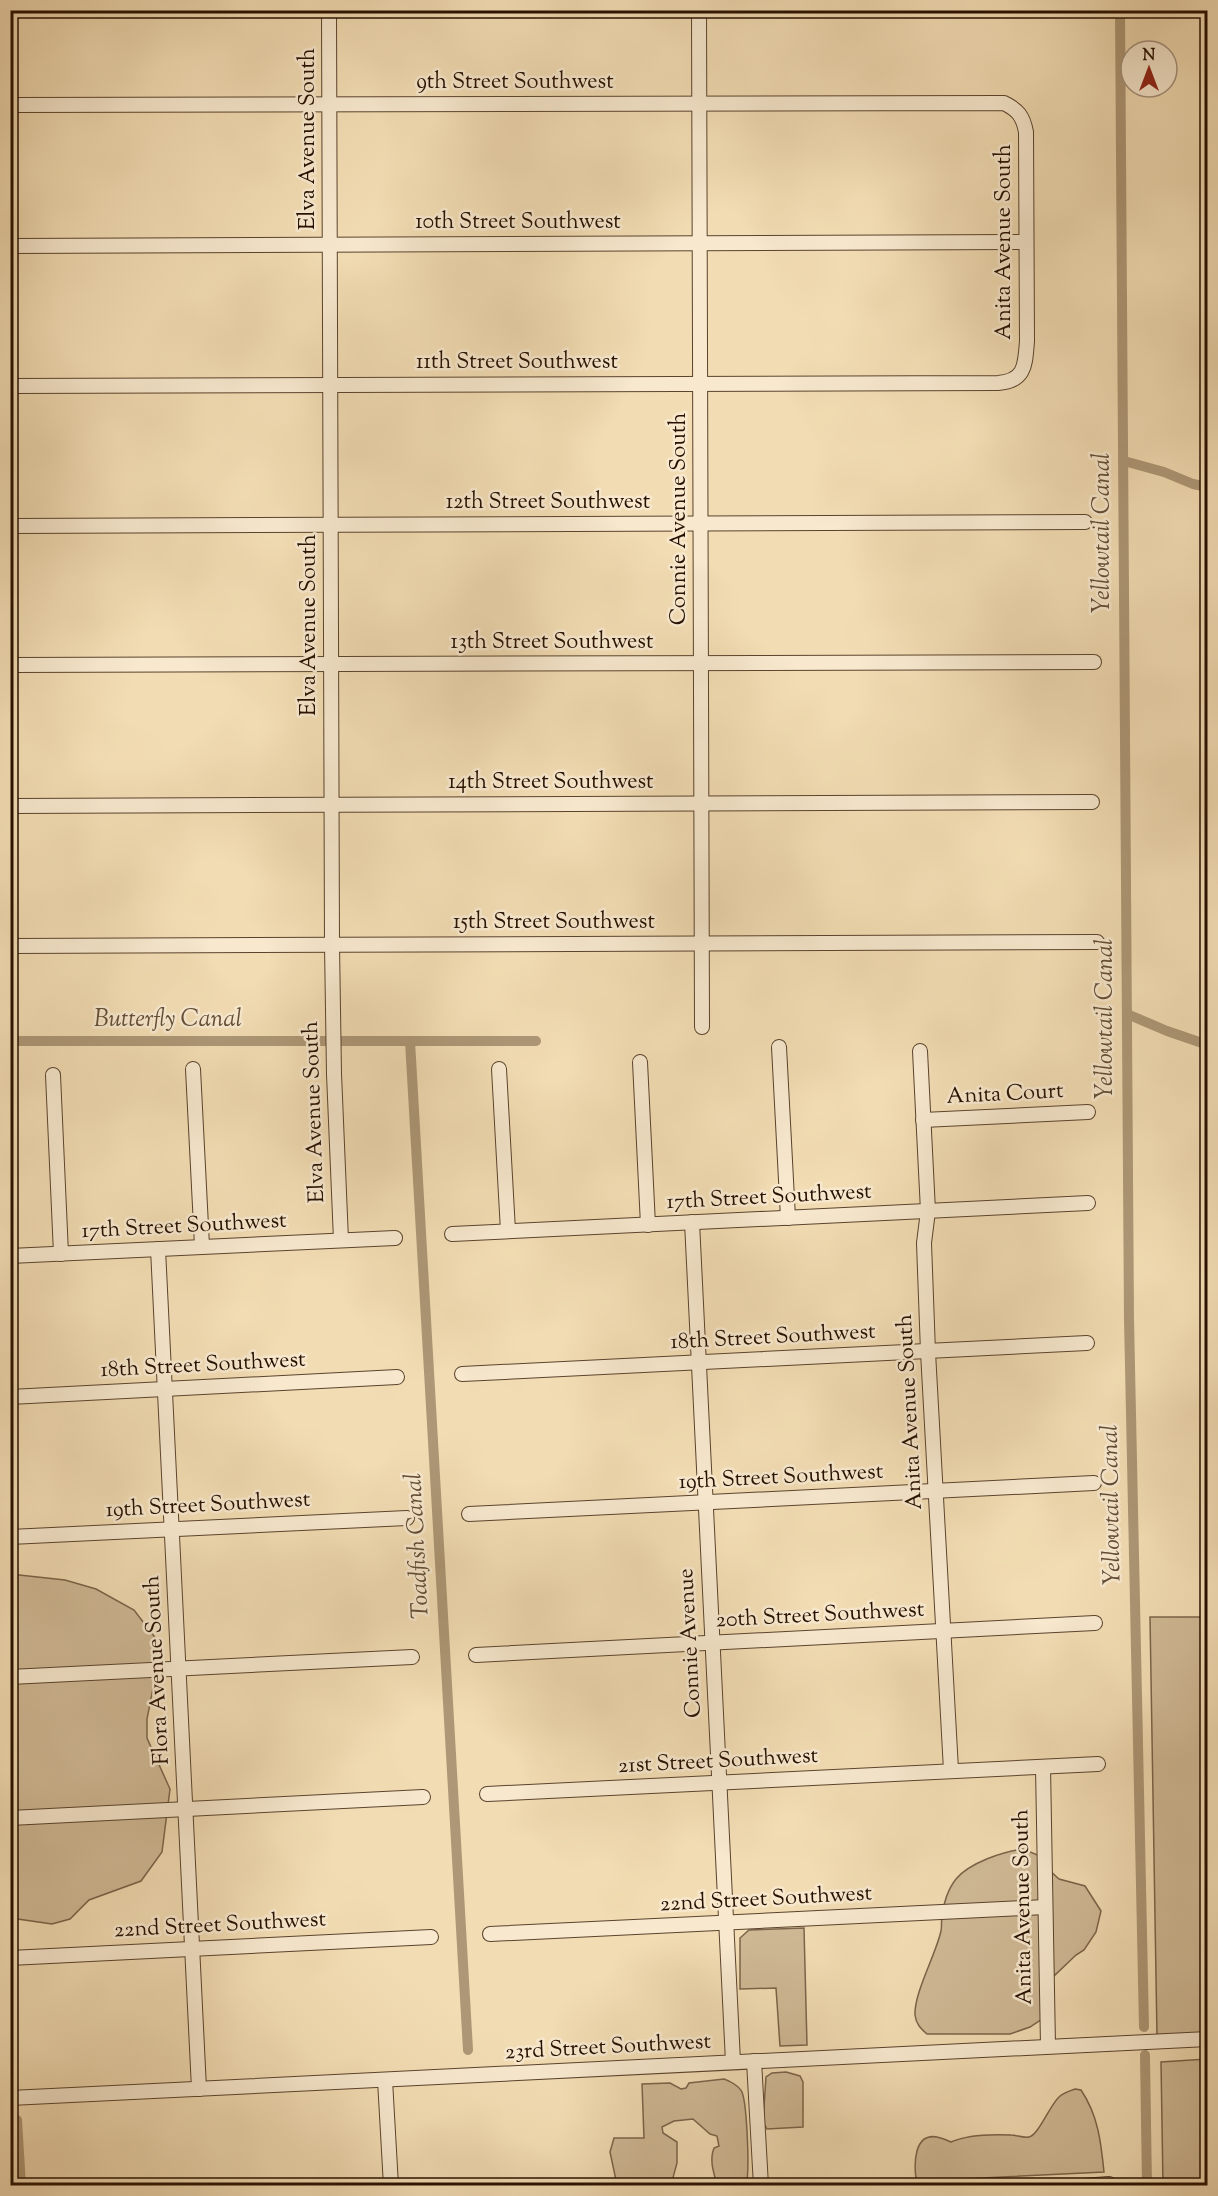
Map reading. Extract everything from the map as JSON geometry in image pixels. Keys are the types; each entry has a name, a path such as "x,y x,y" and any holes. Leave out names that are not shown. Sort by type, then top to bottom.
{"street":[{"name":"Elva Avenue South","path":"329,10 332,945 334,1074 341,1240"},
{"name":"Connie Avenue South","path":"699,10 702,1027"},
{"name":"9th Street Southwest","path":"10,105 972,102 1004,103 1018,110"},
{"name":"Anita Avenue South","path":"1018,110 1024,121 1026,132 1027,341 1025,364 1021,374"},
{"name":"10th Street Southwest","path":"10,246 1026,242"},
{"name":"11th Street Southwest","path":"10,386 998,383 1008,382 1021,374"},
{"name":"12th Street Southwest","path":"10,526 1085,522"},
{"name":"13th Street Southwest","path":"10,665 1094,662"},
{"name":"14th Street Southwest","path":"10,806 1092,802"},
{"name":"15th Street Southwest","path":"10,946 1097,942"},
{"path":"779,1047 788,1218"},
{"name":"Anita Avenue South","path":"920,1051 928,1211 924,1243 928,1352 951,1770"},
{"path":"640,1062 648,1224"},
{"path":"193,1069 201,1246"},
{"path":"500,1070 508,1231"},
{"path":"53,1075 61,1254"},
{"name":"Anita Court","path":"923,1120 1088,1112"},
{"name":"17th Street Southwest","path":"452,1234 1088,1203"},
{"name":"Connie Avenue","path":"692,1222 733,2062"},
{"name":"17th Street Southwest","path":"10,1256 395,1238"},
{"name":"Flora Avenue South","path":"158,1249 199,2089"},
{"name":"18th Street Southwest","path":"462,1374 1087,1343"},
{"name":"18th Street Southwest","path":"10,1397 397,1377"},
{"name":"19th Street Southwest","path":"469,1514 1094,1483"},
{"name":"19th Street Southwest","path":"10,1537 407,1518"},
{"name":"20th Street Southwest","path":"476,1654 1095,1623"},
{"path":"10,1677 412,1657"},
{"path":"1043,1767 1098,1764"},
{"name":"Anita Avenue South","path":"1043,1767 1048,2046"},
{"name":"21st Street Southwest","path":"487,1794 1043,1767"},
{"path":"10,1818 423,1797"},
{"name":"22nd Street Southwest","path":"490,1934 1045,1907"},
{"name":"22nd Street Southwest","path":"10,1958 431,1937"},
{"name":"23rd Street Southwest","path":"10,2098 1208,2039"},
{"path":"754,2061 761,2186"},
{"path":"385,2080 391,2186"},
{"path":"1083,2186 1109,2184"}],"shaded area":[{"path":"10,1574 65,1580 96,1589 134,1610 157,1640 156,1673 147,1719 147,1738 170,1789 162,1852 141,1881 89,1900 70,1919 52,1924 11,1918"},
{"path":"1150,1617 1207,1617 1207,2033 1157,2036"},
{"path":"1023,1849 1040,1856 1047,1868 1059,1879 1085,1886 1101,1911 1096,1932 1084,1950 1053,1977 1045,2017 1030,2027 1010,2034 927,2034 916,2021 916,2006 921,1985 938,1940 943,1907 951,1887 962,1873 978,1863 1006,1852"},
{"path":"804,1928 807,2045 780,2046 776,1988 740,1989 740,1938 749,1930"},
{"path":"1207,2059 1207,2185 1163,2185 1161,2062"},
{"path":"786,2072 800,2076 803,2082 803,2127 767,2129 763,2122 766,2077 772,2073"},
{"path":"724,2079 739,2088 744,2099 748,2154 746,2185 717,2185 712,2158 714,2148 719,2146 717,2136 710,2134 693,2119 674,2121 662,2127 663,2133 677,2142 677,2163 671,2185 617,2185 610,2152 614,2138 644,2138 642,2084 670,2083 681,2089 686,2088 689,2083"},
{"path":"1075,2089 1081,2090 1087,2099 1095,2119 1104,2172 920,2181 916,2179 917,2150 920,2144 929,2137 951,2142 965,2137 988,2135 1029,2137 1036,2131 1059,2097"}],"waterway":[{"name":"Yellowtail Canal","path":"1120,10 1129,1319 1144,2027"},
{"path":"1124,461 1208,487"},
{"path":"1127,1014 1208,1045"},
{"name":"Butterfly Canal","path":"10,1041 326,1041"},
{"name":"Butterfly Canal","path":"341,1041 536,1041"},
{"name":"Toadfish Canal","path":"410,1041 468,2050"},
{"name":"Yellowtail Canal","path":"1145,2055 1147,2186"},
{"path":"17,2120 21,2186"}]}
